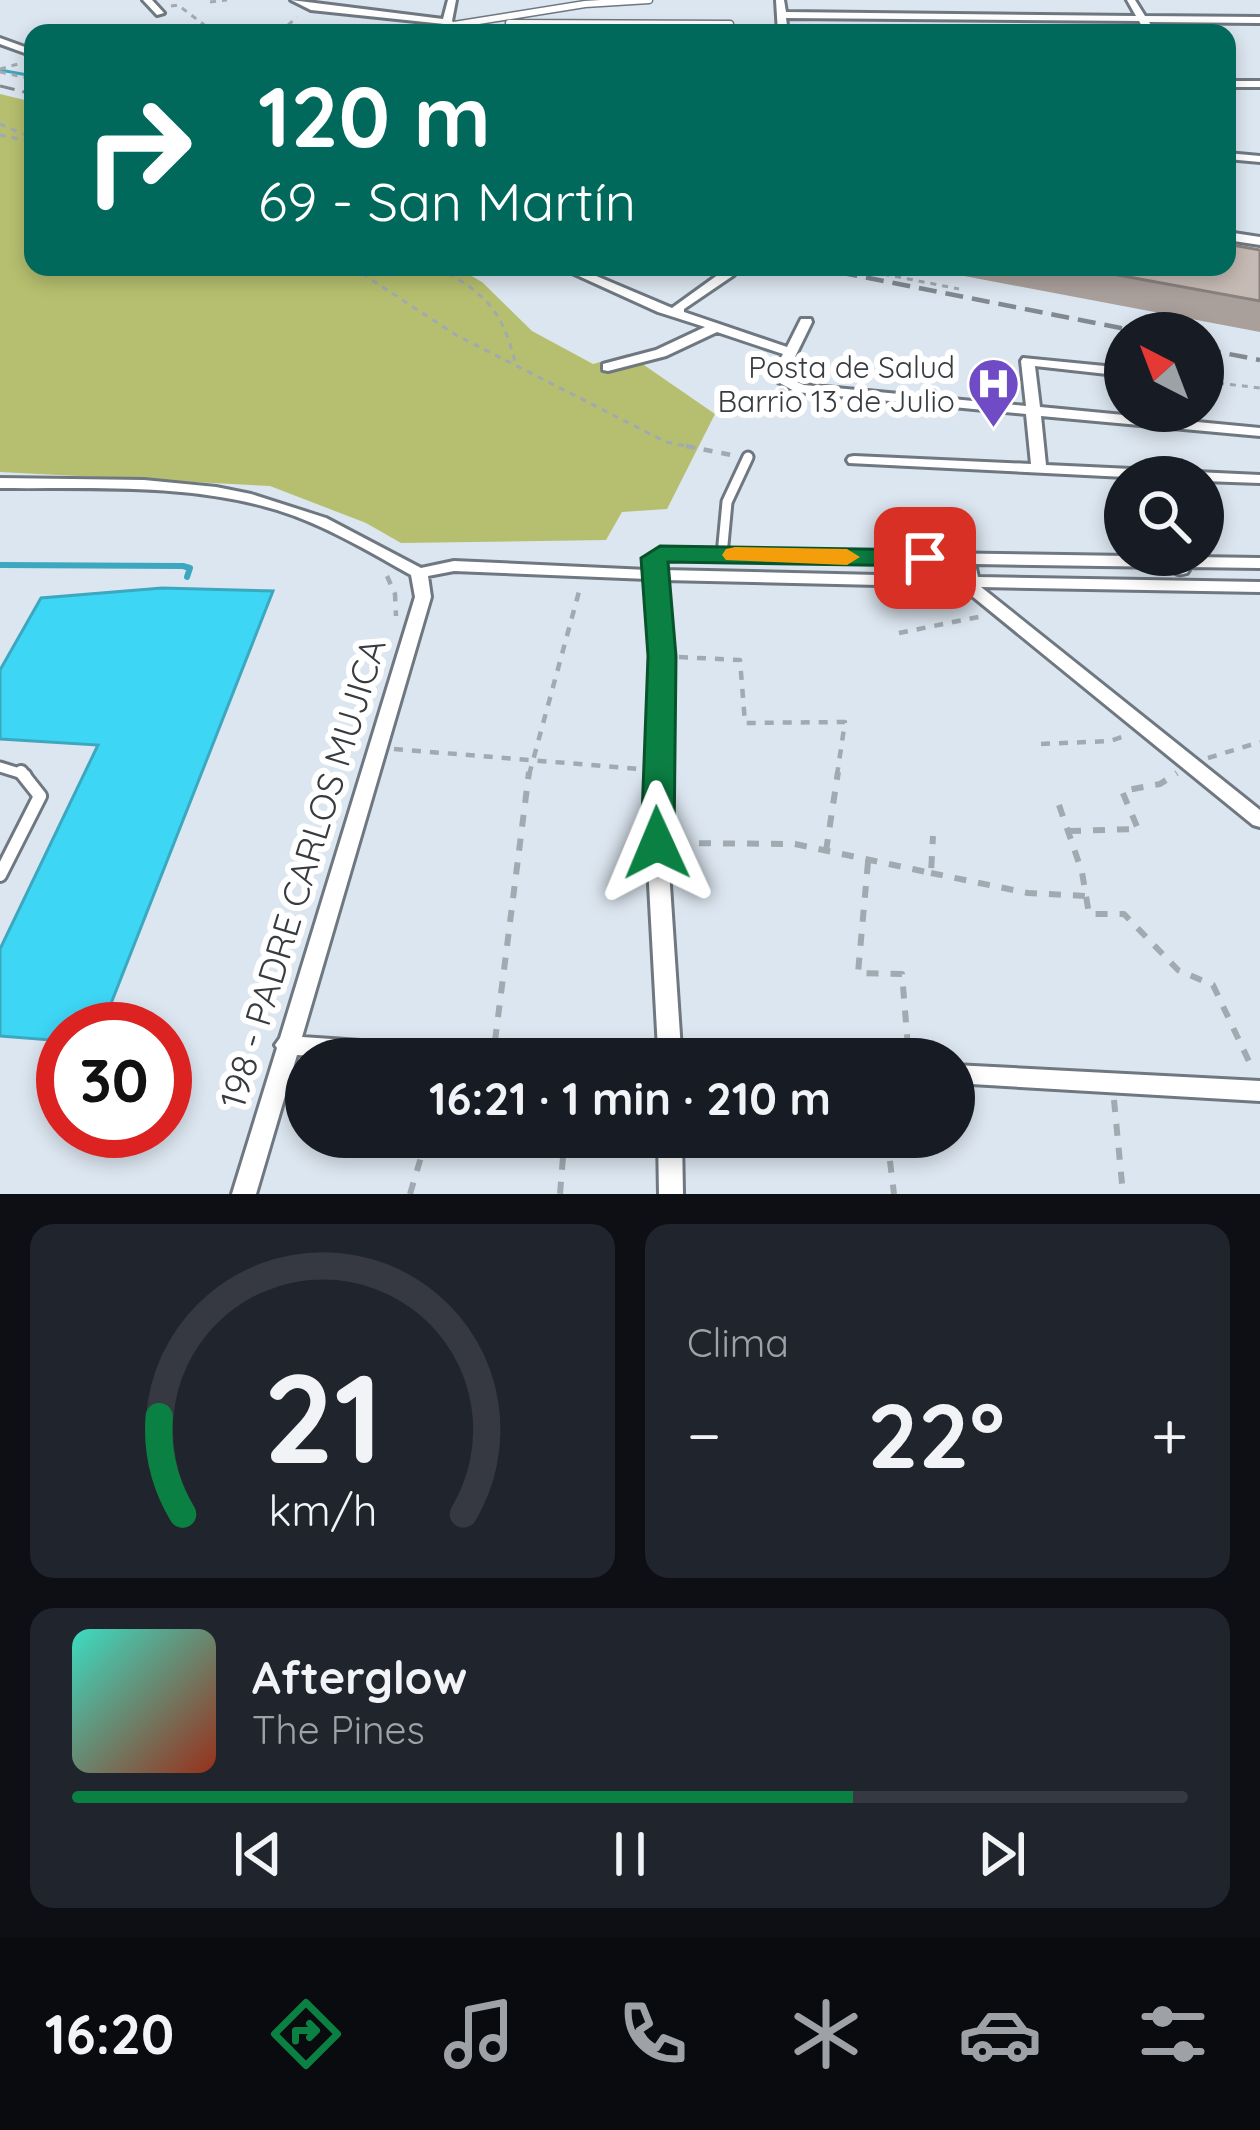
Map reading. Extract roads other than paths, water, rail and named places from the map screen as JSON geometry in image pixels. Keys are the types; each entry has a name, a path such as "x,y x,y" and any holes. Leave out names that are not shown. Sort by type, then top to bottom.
{"street":[{"path":"148,0 160,13"},
{"path":"295,0 311,7 433,24"},
{"path":"780,0 782,24"},
{"path":"953,0 961,24"},
{"path":"1131,0 1145,24"},
{"path":"782,15 1260,20"},
{"path":"587,276 789,352"},
{"path":"678,314 678,308 724,276"},
{"path":"806,322 789,352 785,382 801,389 1260,432"},
{"path":"608,367 661,353 716,327"},
{"path":"1039,467 1028,361 1104,370"},
{"path":"854,460 1260,478"},
{"path":"0,483 144,486 254,500 338,530 419,573 454,566 584,572 722,555 1104,561"},
{"path":"966,559 970,583 1000,613 1260,820"},
{"path":"1224,563 1260,563"},
{"path":"657,564 970,583 1260,587"},
{"path":"657,564 662,656 657,843 669,1038"},
{"name":"198 - PADRE CARLOS MUJICA","path":"288,1038 423,597 419,573"},
{"path":"1184,576 1191,586"},
{"name":"198 - PADRE CARLOS MUJICA","path":"244,1194 285,1049"},
{"path":"975,1075 1260,1089"},
{"path":"670,1158 670,1194"}],"lane":[{"path":"471,24 585,4 650,0"},
{"path":"509,23 730,24"},
{"path":"722,555 727,502 748,457"},
{"path":"0,767 21,770 35,781 40,796 0,875"}],"water":[{"path":"162,588 273,591 112,1002 36,1002 36,1039 0,1036 0,949 98,745 0,739 0,670 41,598"}],"waterway":[{"path":"0,70 24,74"},
{"path":"0,565 183,566 190,568 187,577"}],"railway":[{"path":"0,86 24,92"},
{"path":"858,276 1104,325"},
{"path":"1224,353 1260,360"}],"place":[{"name":"Posta de Salud Barrio 13 de Julio","path":"994,430"}]}
